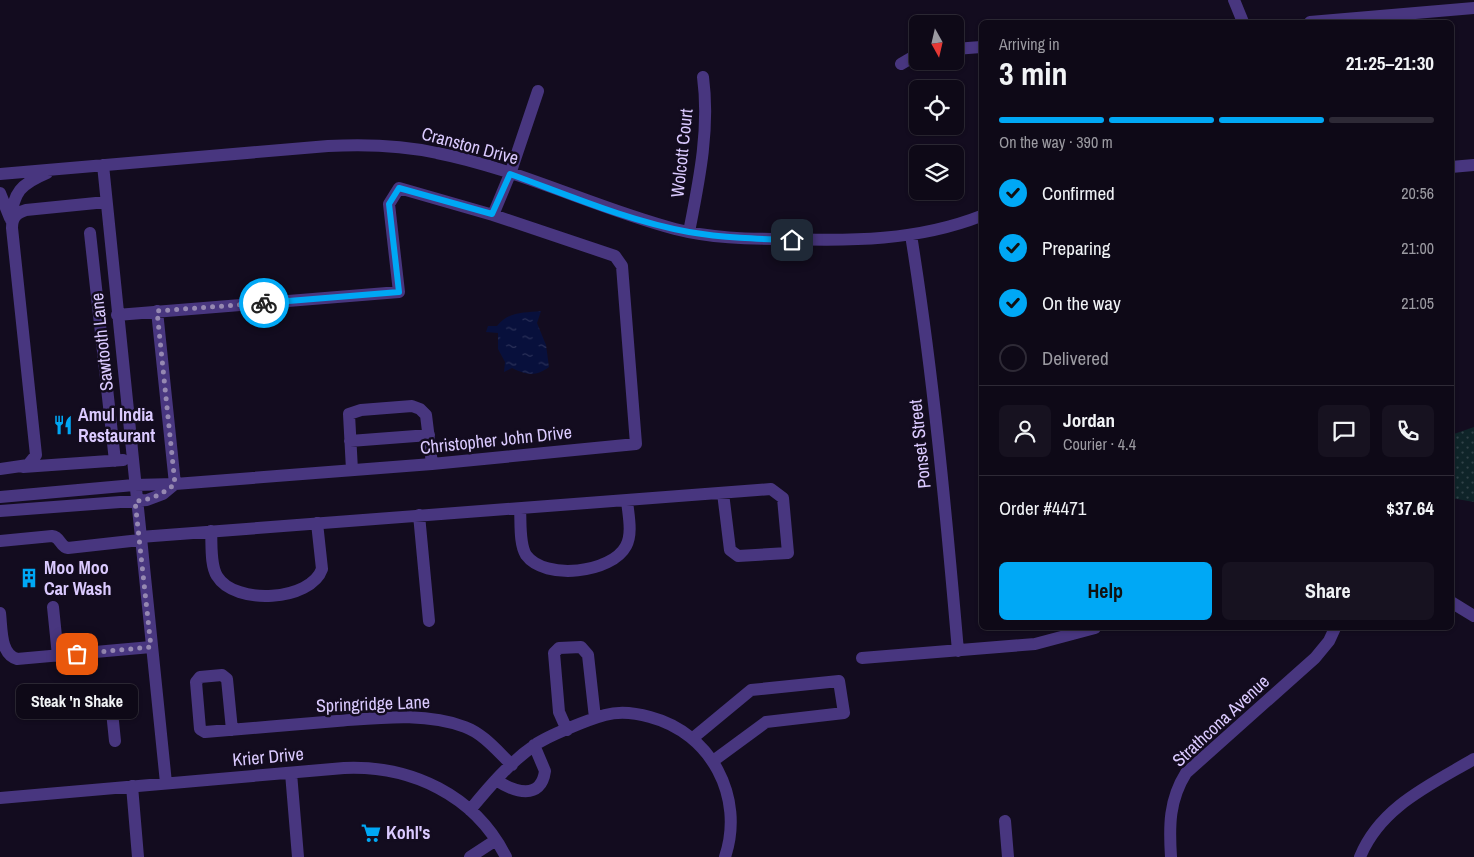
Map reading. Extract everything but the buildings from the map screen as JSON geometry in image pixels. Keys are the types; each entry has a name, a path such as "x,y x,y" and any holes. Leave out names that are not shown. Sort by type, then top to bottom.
{"street":[{"path":"1234,0 1242,20"},
{"path":"1351,20 1434,16 1474,8"},
{"path":"964,48 979,47"},
{"path":"901,64 909,59"},
{"name":"Wolcott Court","path":"689,232 704,150 705,93 703,77"},
{"path":"117,315 399,292 389,204 399,188 492,214 510,174 538,92"},
{"name":"Cranston Drive","path":"0,174 328,146 374,145 439,153 510,174 638,218 689,232 733,237 858,240 911,235 936,230 979,217"},
{"name":"Sawtooth Lane","path":"103,165 135,501 166,783"},
{"path":"1454,167 1474,165"},
{"path":"12,228 15,197 20,188 44,174 58,169"},
{"path":"0,193 8,210 12,228 36,451 32,462 23,467"},
{"path":"12,228 14,216 22,211 106,202"},
{"name":"Christopher John Drive","path":"0,497 134,485 175,484 432,464 636,444 622,266 614,256 492,214"},
{"path":"90,233 115,461"},
{"name":"Ponset Street","path":"911,235 923,305 948,531 958,651"},
{"path":"93,260 112,258"},
{"path":"157,311 175,484"},
{"path":"352,470 349,414 361,410 412,406 420,409 426,415 432,464"},
{"path":"350,441 429,435"},
{"path":"0,469 132,459"},
{"name":"Christopher John Drive","path":"0,511 147,500 163,494 175,484"},
{"path":"0,541 52,536 57,538 63,547 68,548 211,531 771,489 783,498 788,553 738,556 730,550 723,493"},
{"path":"520,509 524,550 527,556 533,561 554,569 578,570 602,565 612,560 624,550 629,536 627,500"},
{"path":"419,515 429,621"},
{"path":"211,531 215,571 218,578 229,587 240,592 263,597 290,593 313,582 319,576 322,569 317,523"},
{"path":"1454,604 1474,616"},
{"path":"53,607 58,656"},
{"path":"0,613 4,648 10,656 21,660 151,647"},
{"path":"862,658 1035,644 1088,630"},
{"name":"Strathcona Avenue","path":"1171,857 1169,825 1174,798 1186,773 1315,658 1329,641 1334,630"},
{"path":"567,730 560,712 554,653 559,648 581,647 588,655 595,718"},
{"name":"Springridge Lane","path":"232,730 227,679 222,675 200,677 196,682 200,729 205,732 232,730 250,728 366,719 420,718 443,720 468,728 489,743 512,765"},
{"path":"692,738 752,690 839,681 844,713 766,722 713,761"},
{"path":"28,700 110,692 115,742"},
{"path":"470,810 496,780 534,745 595,718 625,712 642,715 673,725 705,749 713,761 727,788 730,805 730,835 725,857"},
{"path":"496,780 509,788 521,792 532,790 540,784 545,771 534,745"},
{"path":"1360,857 1388,814 1414,794 1474,759"},
{"name":"Krier Drive","path":"0,798 354,768 396,771 432,784 470,810 496,840 506,857"},
{"path":"291,773 298,857"},
{"path":"132,786 138,857"},
{"path":"1005,821 1008,857"},
{"path":"470,857 496,840"}],"green space":[{"path":"1474,427 1474,502 1454,499 1454,434"}],"water":[{"path":"541,311 537,323 546,345 549,367 535,374 512,368 504,372 505,362 498,349 498,333 486,332 488,326 497,326 512,315"}],"way so far":[{"path":"77,654 151,647 135,501 147,500 163,494 175,484 157,311 264,303"}],"place":[{"name":"Amul India Restaurant","path":"63,425"},
{"name":"Moo Moo Car Wash","path":"29,578"},
{"name":"Steak 'n Shake","path":"77,654"},
{"name":"Kohl's","path":"371,833"}],"route":[{"path":"264,303 399,292 389,204 399,188 492,214 510,174 568,195 676,229 733,237 792,240"}]}
